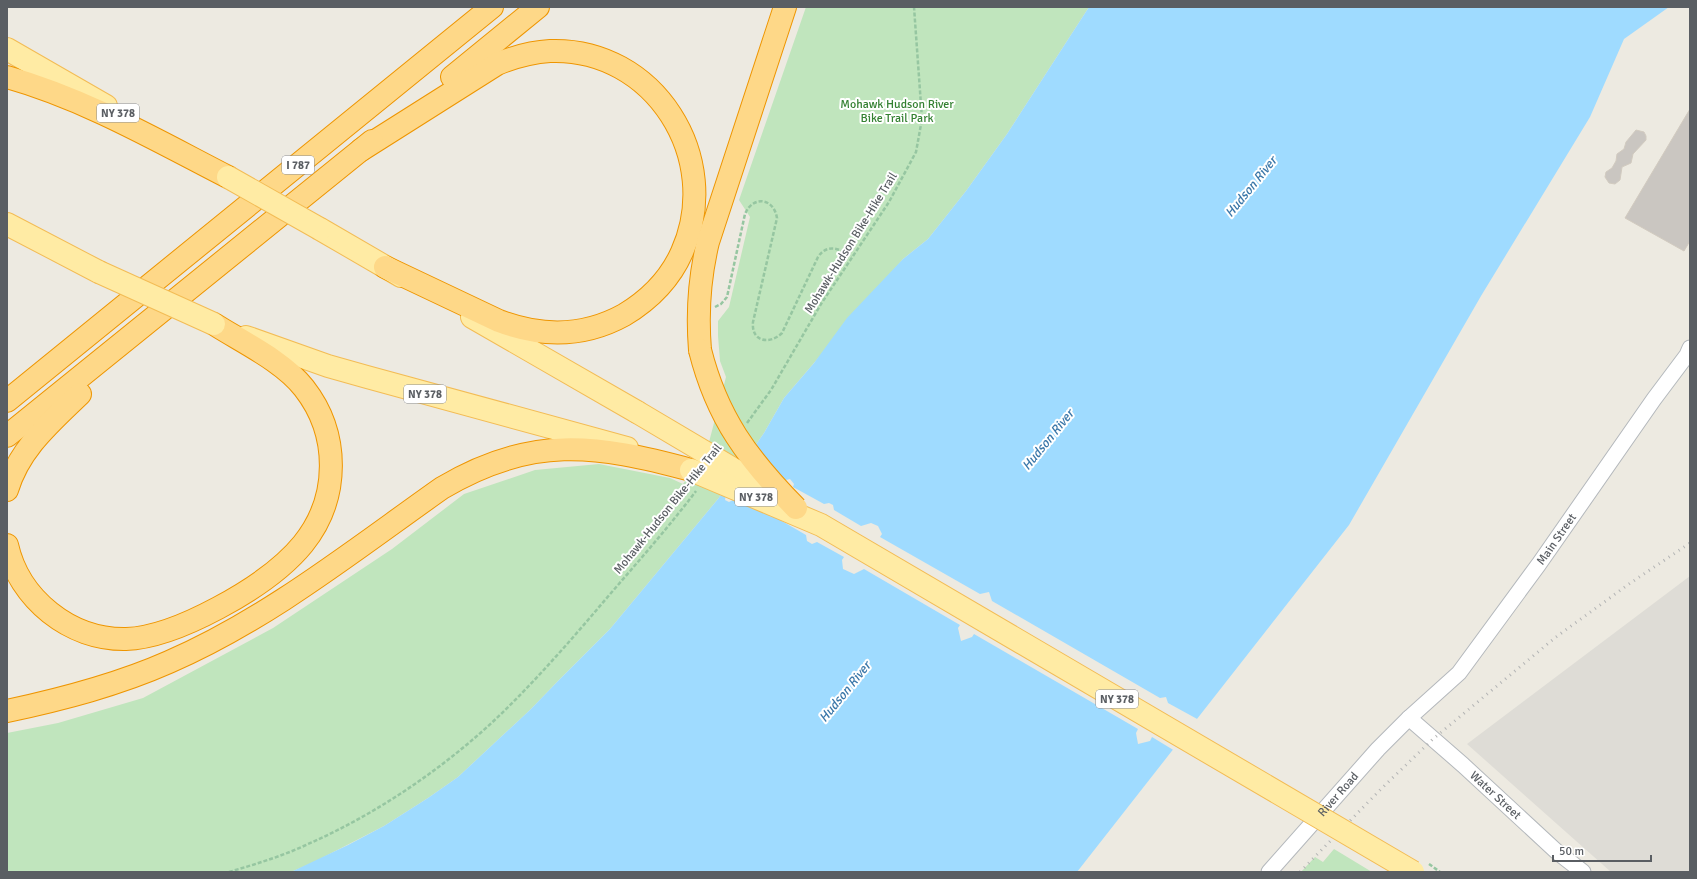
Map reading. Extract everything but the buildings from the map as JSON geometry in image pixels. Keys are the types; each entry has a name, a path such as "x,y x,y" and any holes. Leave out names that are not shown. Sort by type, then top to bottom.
{"highway":[{"name":"I 787","path":"7,401 492,7"},
{"name":"I 787","path":"7,436 538,7"},
{"path":"785,7 708,242 699,286 698,328 700,350 712,391 730,427 756,463 796,508"},
{"path":"361,150 497,64 514,57 550,51 570,52 590,56 612,64 631,75 650,89 664,105 676,123 686,142 692,162 695,181 693,216 687,241 679,258 670,273 645,300 615,320 598,326 583,331 566,333 532,332 515,328 386,267"},
{"path":"7,77 63,95 92,107 228,177"},
{"path":"7,490 13,471 32,441 188,290"},
{"path":"7,386 104,322"},
{"path":"7,545 16,572 26,587 39,603 56,617 72,627 89,634 125,639 160,633 206,614 249,589 289,558 312,531 320,517 330,485 332,466 331,448 321,417 306,391 291,374 276,362 214,324"},
{"path":"7,711 64,698 118,682 195,650 242,625 286,598 442,488 462,476 485,466 509,458 552,450 573,448 639,454 695,478"}],"main road":[{"name":"NY 378","path":"7,49 742,473 821,525 1420,868"},
{"name":"NY 378","path":"7,224 99,272 214,324 256,341 341,370 639,454"},
{"name":"NY 378","path":"695,478 821,525"}],"street":[{"name":"Main Street","path":"1409,718 1460,673 1539,564 1654,399 1687,355 1690,348"},
{"name":"River Road","path":"1269,872 1378,749 1409,718"},
{"name":"Water Street","path":"1409,718 1463,765 1556,851 1583,872"}],"path":[{"name":"Mohawk-Hudson Bike-Hike Trail","path":"744,426 771,390 821,304 900,183 919,144 922,120 914,7"},
{"path":"712,308 721,304 727,297 745,214 753,203 760,201 770,204 775,210 777,218 753,322 754,331 761,339 766,341 773,340 782,333 818,257 822,252 828,249 837,248 852,256"},
{"name":"Mohawk-Hudson Bike-Hike Trail","path":"230,872 307,845 346,825 395,796 446,761 469,742 502,713 558,653 630,571 695,478"},
{"path":"1420,868 1440,872"}],"shaded area":[{"path":"1690,576 1690,872 1611,872 1467,744"}],"green space":[{"name":"Mohawk Hudson River Bike Trail Park","path":"806,7 1089,7 1007,134 966,191 928,239 903,259 784,398 764,433 718,499 610,629 531,709 458,777 384,826 314,862 291,872 7,872 7,733 58,723 143,698 273,628 392,549 464,494 535,470 599,464 670,478 683,484 708,446 726,377 720,361 718,321 729,307 750,217 739,200"},
{"path":"1334,849 1372,872 1301,872 1315,857 1323,862"}],"water":[{"name":"Hudson River","path":"1089,7 1669,7 1624,39 1590,117 1481,296 1349,525 1077,872 291,872 384,826 458,777 531,709 610,629 718,499 764,433 784,398 814,363 847,318 903,259 928,239 966,191 1007,134"}],"pier":[{"path":"790,479 794,484 793,487 824,504 829,503 833,505 834,510 861,526 871,523 878,526 882,534 880,537 980,594 989,592 992,601 1160,698 1166,697 1168,703 1199,720 1175,751 1152,737 1150,741 1138,744 1136,733 1138,729 974,634 972,637 961,641 958,628 960,625 864,569 854,574 843,569 842,560 844,557 817,542 812,544 807,541 806,535 775,517 769,516 768,513 733,500 729,502 725,500 726,494"}],"railway":[{"path":"1300,872 1381,789 1433,739 1556,637 1629,584 1690,543"}]}
